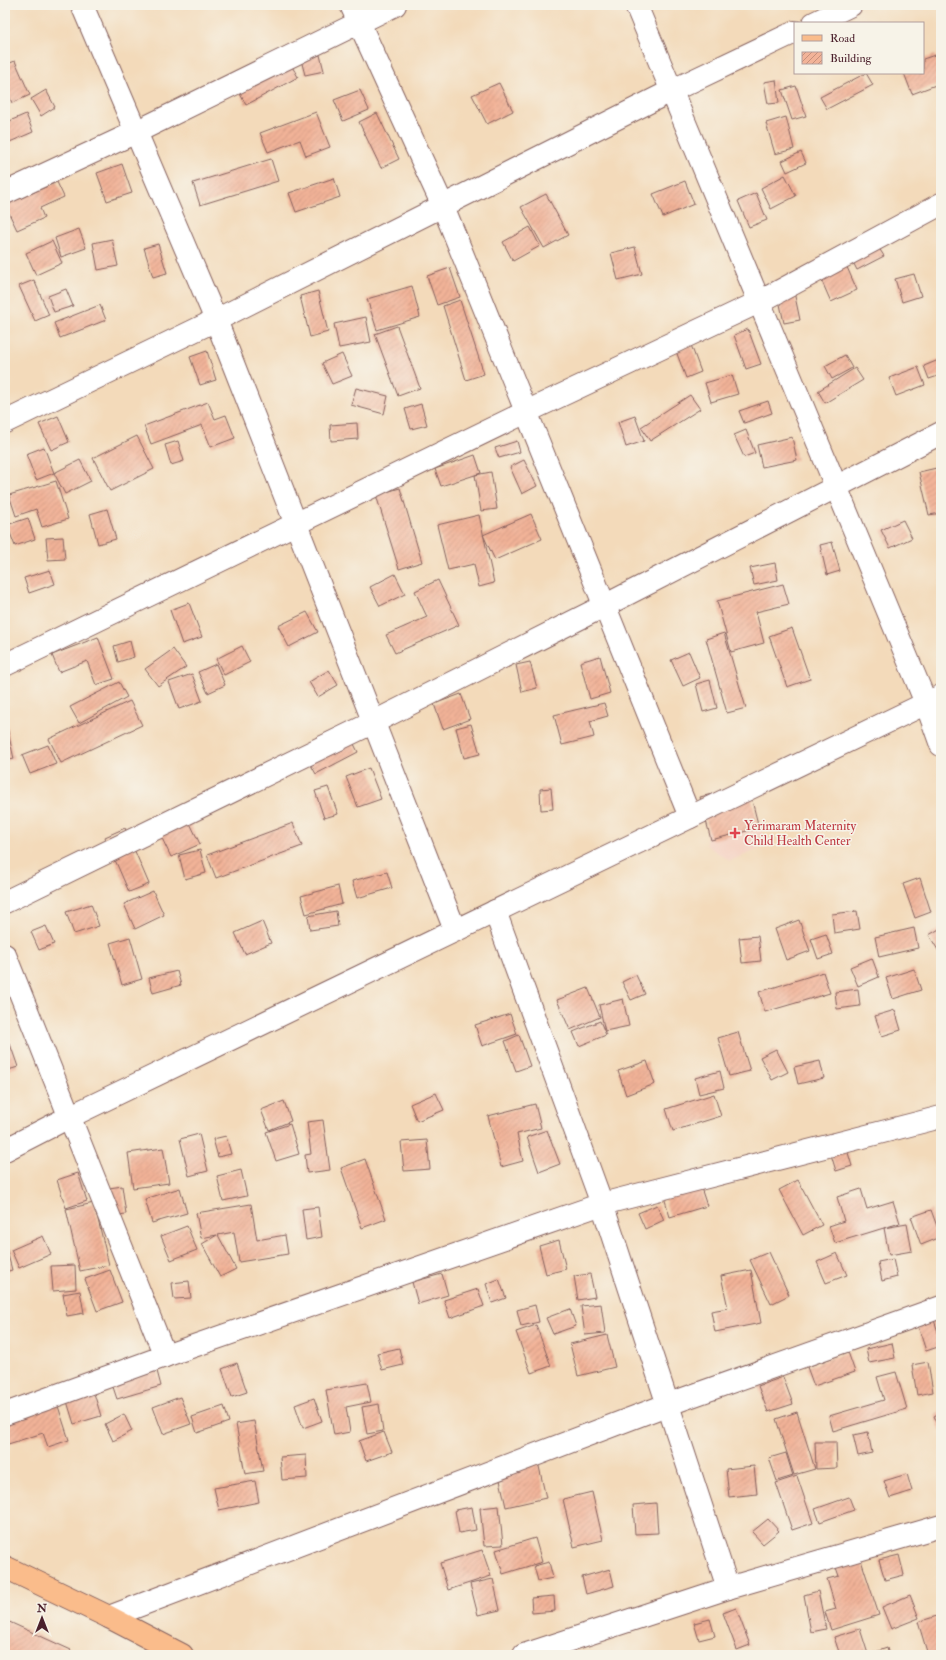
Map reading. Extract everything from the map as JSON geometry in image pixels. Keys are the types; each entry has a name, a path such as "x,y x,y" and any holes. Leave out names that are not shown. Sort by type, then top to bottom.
{"main road":[{"path":"5,1567 109,1617 182,1655"}],"street":[{"path":"82,5 216,320 455,930"},
{"path":"5,193 136,132 355,14 395,5"},
{"path":"636,5 836,487 934,700 941,745"},
{"path":"816,22 851,5"},
{"path":"355,14 443,206 690,817"},
{"path":"5,422 216,320 671,92 794,32"},
{"path":"5,665 526,412 760,301 941,204"},
{"path":"5,902 374,722 941,433"},
{"path":"5,1150 69,1117 455,930 934,700"},
{"path":"495,911 602,1204 669,1404 728,1588"},
{"path":"5,955 165,1356"},
{"path":"5,1414 165,1356 602,1204 941,1117"},
{"path":"109,1617 669,1404 941,1307"},
{"path":"524,1655 728,1588 941,1526"}],"shaded area":[{"name":"Yerimaram Maternity Child Health Center","path":"747,799 768,845 730,861 706,845 708,820"}],"building":[{"path":"320,55 324,71 305,75 301,60"},
{"path":"935,55 941,71 941,83 912,94 904,74 924,74 924,59"},
{"path":"15,61 30,95 12,103 5,86 5,65"},
{"path":"290,63 298,77 246,105 238,90"},
{"path":"864,74 867,74 873,85 827,109 820,97"},
{"path":"776,80 779,103 768,104 764,82"},
{"path":"499,83 513,111 487,124 472,95"},
{"path":"796,86 806,116 792,120 782,90"},
{"path":"46,90 55,107 41,116 31,99"},
{"path":"360,90 369,110 343,121 334,100"},
{"path":"316,112 330,147 306,156 300,140 268,152 260,133"},
{"path":"377,113 399,159 381,168 359,122"},
{"path":"26,114 33,132 5,144 5,123"},
{"path":"786,117 794,149 775,154 766,123"},
{"path":"801,152 806,163 787,172 782,161"},
{"path":"271,159 278,181 200,205 193,183"},
{"path":"122,164 132,193 107,201 97,173"},
{"path":"785,175 796,196 771,209 761,188"},
{"path":"334,178 340,197 296,212 289,193"},
{"path":"685,181 694,204 663,217 653,194"},
{"path":"57,182 64,197 40,208 44,218 17,230 5,205"},
{"path":"756,193 767,220 749,227 738,201"},
{"path":"546,194 568,235 544,248 521,207"},
{"path":"530,227 540,246 513,261 503,242"},
{"path":"79,229 86,248 61,257 55,238"},
{"path":"112,239 118,266 98,270 93,243"},
{"path":"52,241 62,263 36,275 26,253"},
{"path":"875,242 884,256 857,270 850,256"},
{"path":"158,244 167,273 153,277 144,248"},
{"path":"635,247 642,274 618,280 611,253"},
{"path":"843,258 857,290 831,302 817,270"},
{"path":"450,268 460,297 437,305 427,276"},
{"path":"914,274 921,296 902,302 895,279"},
{"path":"34,280 49,315 35,321 19,286"},
{"path":"412,286 420,317 377,330 367,299"},
{"path":"793,287 800,320 784,323 777,290"},
{"path":"66,289 73,306 54,312 48,296"},
{"path":"318,291 328,332 310,337 300,296"},
{"path":"460,300 484,374 466,380 443,306"},
{"path":"100,305 106,320 60,338 54,323"},
{"path":"366,317 371,342 339,348 334,324"},
{"path":"397,326 420,388 398,396 375,334"},
{"path":"748,329 761,364 746,369 734,335"},
{"path":"691,345 701,372 686,378 676,351"},
{"path":"207,351 216,380 200,385 190,357"},
{"path":"342,354 352,376 332,384 322,363"},
{"path":"845,355 852,368 832,379 825,366"},
{"path":"941,359 941,375 929,379 924,366"},
{"path":"918,367 925,385 896,396 889,378"},
{"path":"855,368 863,380 825,403 818,391"},
{"path":"732,375 738,394 711,402 705,383"},
{"path":"356,388 388,396 384,414 351,405"},
{"path":"690,395 700,409 650,441 641,427"},
{"path":"768,401 772,413 744,423 739,411"},
{"path":"208,402 215,419 226,415 235,438 211,447 202,425 151,444 144,426"},
{"path":"421,404 427,425 411,429 405,409"},
{"path":"58,416 69,442 51,450 39,424"},
{"path":"635,416 644,441 626,447 618,422"},
{"path":"357,423 358,439 331,441 330,425"},
{"path":"746,430 755,453 744,457 734,435"},
{"path":"137,436 154,469 110,491 93,458"},
{"path":"792,437 797,460 762,467 757,445"},
{"path":"178,441 184,461 171,465 165,445"},
{"path":"517,441 520,452 499,458 495,448"},
{"path":"44,447 54,473 36,480 26,454"},
{"path":"475,455 481,473 441,486 435,469"},
{"path":"80,460 91,481 65,494 54,473"},
{"path":"524,460 537,486 522,494 510,467"},
{"path":"941,467 941,513 929,515 919,472"},
{"path":"491,472 497,509 481,511 475,475"},
{"path":"56,481 68,519 42,527 36,509 16,516 9,495"},
{"path":"400,488 422,562 399,569 376,495"},
{"path":"107,509 116,539 98,544 90,514"},
{"path":"531,514 542,539 495,560 483,535"},
{"path":"479,515 494,583 479,587 474,564 448,570 437,525"},
{"path":"28,518 35,539 15,546 7,525"},
{"path":"903,520 912,538 890,548 881,530"},
{"path":"63,537 65,559 48,560 46,538"},
{"path":"832,542 840,571 827,575 820,545"},
{"path":"775,563 778,580 754,585 750,568"},
{"path":"50,570 55,584 29,593 24,578"},
{"path":"395,574 405,594 380,606 370,587"},
{"path":"438,580 459,625 395,653 386,635 427,617 415,591"},
{"path":"783,584 789,604 756,612 764,643 731,652 717,601"},
{"path":"189,603 202,637 182,644 170,610"},
{"path":"307,612 318,632 289,647 278,626"},
{"path":"792,628 810,679 787,687 769,636"},
{"path":"724,633 746,708 727,713 706,639"},
{"path":"98,637 114,679 96,685 87,661 59,672 52,655"},
{"path":"130,641 134,657 118,662 114,646"},
{"path":"242,646 250,662 224,675 216,659"},
{"path":"173,649 186,667 158,686 145,669"},
{"path":"689,652 700,678 683,686 671,660"},
{"path":"600,656 610,693 590,699 580,662"},
{"path":"530,662 537,688 522,692 516,665"},
{"path":"216,664 225,685 208,693 198,672"},
{"path":"329,670 338,685 318,697 309,682"},
{"path":"192,674 202,701 179,709 169,682"},
{"path":"710,680 717,708 703,712 696,684"},
{"path":"119,682 127,697 79,723 70,707"},
{"path":"461,694 470,719 443,729 434,704"},
{"path":"130,701 142,725 61,763 49,739"},
{"path":"604,703 608,716 590,721 594,737 562,745 554,715"},
{"path":"5,718 14,759 5,761"},
{"path":"471,724 480,754 464,758 456,728"},
{"path":"350,736 358,752 316,774 307,758"},
{"path":"48,745 56,764 30,774 22,755"},
{"path":"369,768 381,799 358,807 346,777"},
{"path":"748,785 759,828 711,840 700,797"},
{"path":"328,787 338,814 324,818 315,791"},
{"path":"551,788 553,809 541,810 540,789"},
{"path":"188,819 200,844 171,857 159,832"},
{"path":"293,823 302,846 216,878 207,855"},
{"path":"125,828 149,884 129,892 105,837"},
{"path":"200,850 206,873 185,879 179,855"},
{"path":"387,872 392,888 357,898 352,881"},
{"path":"920,878 931,912 915,918 903,884"},
{"path":"338,886 342,904 306,914 301,896"},
{"path":"153,891 164,915 135,929 124,904"},
{"path":"91,904 99,926 74,934 66,912"},
{"path":"336,911 338,926 310,930 308,916"},
{"path":"857,911 860,929 834,933 832,914"},
{"path":"799,920 810,951 786,960 775,929"},
{"path":"262,921 271,943 245,954 235,933"},
{"path":"46,926 54,944 39,950 31,932"},
{"path":"914,928 918,948 879,957 875,937"},
{"path":"941,928 941,955 929,935"},
{"path":"826,934 833,954 818,959 811,939"},
{"path":"758,936 761,961 742,963 739,938"},
{"path":"130,937 142,979 122,985 110,943"},
{"path":"872,958 879,977 858,986 850,967"},
{"path":"914,969 921,990 893,999 886,978"},
{"path":"177,971 181,985 153,993 149,978"},
{"path":"823,972 830,993 765,1012 759,992"},
{"path":"636,975 645,994 631,1000 622,982"},
{"path":"588,988 600,1017 570,1030 557,1000"},
{"path":"858,989 860,1006 837,1009 835,992"},
{"path":"623,999 629,1026 605,1031 599,1005"},
{"path":"895,1010 901,1030 882,1036 875,1016"},
{"path":"510,1014 517,1034 482,1046 475,1025"},
{"path":"600,1021 606,1035 579,1046 573,1032"},
{"path":"738,1032 750,1071 729,1076 718,1038"},
{"path":"519,1035 530,1066 516,1071 505,1041"},
{"path":"10,1044 18,1067 5,1071 5,1046"},
{"path":"776,1049 788,1072 772,1080 760,1057"},
{"path":"647,1061 655,1084 626,1095 618,1071"},
{"path":"820,1061 824,1078 798,1084 794,1067"},
{"path":"720,1071 724,1088 699,1094 695,1078"},
{"path":"436,1093 444,1110 417,1121 410,1104"},
{"path":"714,1094 721,1116 673,1131 666,1109"},
{"path":"284,1101 291,1121 269,1130 261,1110"},
{"path":"535,1104 541,1128 517,1134 523,1161 501,1167 488,1116"},
{"path":"323,1120 330,1170 307,1173 305,1155 311,1154 307,1122"},
{"path":"290,1124 299,1154 276,1161 266,1132"},
{"path":"547,1130 560,1164 539,1172 527,1137"},
{"path":"199,1134 208,1171 189,1176 180,1139"},
{"path":"226,1136 231,1154 218,1157 213,1139"},
{"path":"427,1140 430,1169 404,1171 401,1142"},
{"path":"845,1143 852,1166 836,1171 829,1148"},
{"path":"163,1148 169,1183 133,1188 128,1153"},
{"path":"365,1159 386,1219 362,1228 341,1168"},
{"path":"241,1170 247,1196 223,1201 217,1176"},
{"path":"78,1173 87,1201 66,1208 57,1180"},
{"path":"798,1180 822,1225 803,1235 779,1190"},
{"path":"700,1185 707,1206 670,1217 664,1197"},
{"path":"122,1186 126,1214 101,1217 97,1190"},
{"path":"180,1188 187,1213 152,1223 145,1199"},
{"path":"861,1189 867,1209 893,1201 900,1223 835,1243 829,1226 844,1221 837,1197"},
{"path":"94,1203 109,1265 80,1271 66,1209"},
{"path":"251,1204 257,1240 285,1235 288,1254 239,1262 234,1232 218,1235 236,1269 220,1277 202,1244 217,1235 201,1238 196,1213"},
{"path":"657,1205 664,1220 645,1229 638,1213"},
{"path":"318,1207 322,1237 306,1240 302,1209"},
{"path":"931,1210 941,1237 921,1245 911,1217"},
{"path":"907,1224 912,1251 889,1255 884,1228"},
{"path":"187,1226 197,1250 171,1260 161,1236"},
{"path":"43,1236 51,1254 19,1268 11,1250"},
{"path":"559,1240 566,1269 546,1274 539,1246"},
{"path":"5,1243 12,1270 5,1272"},
{"path":"769,1252 789,1295 771,1304 750,1260"},
{"path":"837,1253 847,1275 826,1283 817,1262"},
{"path":"893,1259 897,1277 882,1281 878,1262"},
{"path":"75,1265 76,1289 53,1291 51,1266"},
{"path":"110,1270 122,1302 97,1311 85,1279"},
{"path":"751,1270 761,1323 715,1332 711,1311 728,1308 721,1276"},
{"path":"442,1274 448,1295 418,1304 412,1282"},
{"path":"590,1274 595,1297 578,1300 574,1276"},
{"path":"499,1279 506,1298 492,1303 486,1284"},
{"path":"189,1281 191,1298 174,1299 172,1283"},
{"path":"478,1289 484,1306 450,1318 444,1300"},
{"path":"80,1291 84,1313 67,1316 63,1294"},
{"path":"601,1304 605,1333 585,1335 581,1306"},
{"path":"535,1305 539,1322 521,1326 517,1310"},
{"path":"570,1309 576,1326 553,1334 546,1318"},
{"path":"934,1320 941,1341 941,1346 926,1351 918,1326"},
{"path":"536,1325 551,1366 531,1373 516,1332"},
{"path":"607,1335 615,1367 578,1376 570,1344"},
{"path":"892,1343 895,1358 869,1363 866,1349"},
{"path":"399,1348 403,1365 382,1370 377,1353"},
{"path":"848,1352 855,1372 814,1386 807,1367"},
{"path":"928,1362 933,1392 917,1395 912,1365"},
{"path":"237,1363 247,1392 232,1397 222,1369"},
{"path":"157,1371 161,1386 117,1399 112,1384"},
{"path":"896,1372 907,1409 833,1431 829,1416 884,1400 877,1377"},
{"path":"783,1377 793,1404 768,1412 758,1386"},
{"path":"367,1383 371,1402 346,1407 350,1432 334,1435 326,1390"},
{"path":"93,1390 101,1416 74,1424 66,1398"},
{"path":"180,1397 191,1424 163,1434 153,1407"},
{"path":"314,1398 322,1421 303,1428 295,1405"},
{"path":"56,1400 69,1440 48,1447 43,1433 5,1445 5,1416"},
{"path":"379,1404 383,1431 367,1434 362,1407"},
{"path":"224,1406 229,1422 197,1433 192,1417"},
{"path":"797,1412 815,1469 794,1475 776,1419"},
{"path":"941,1412 941,1431 934,1416"},
{"path":"124,1414 132,1431 113,1441 105,1424"},
{"path":"254,1421 263,1471 245,1474 236,1424"},
{"path":"384,1432 392,1452 366,1461 359,1441"},
{"path":"868,1432 872,1453 858,1456 853,1435"},
{"path":"815,1442 836,1442 837,1468 816,1469"},
{"path":"786,1453 793,1476 777,1481 769,1458"},
{"path":"306,1455 307,1478 282,1480 280,1457"},
{"path":"538,1462 546,1498 506,1507 498,1471"},
{"path":"754,1466 757,1494 729,1497 726,1469"},
{"path":"907,1474 912,1491 890,1498 884,1481"},
{"path":"797,1476 813,1523 792,1530 776,1483"},
{"path":"255,1481 259,1502 219,1510 214,1488"},
{"path":"592,1492 603,1540 574,1547 563,1499"},
{"path":"849,1497 854,1510 820,1522 815,1509"},
{"path":"656,1503 658,1533 635,1534 633,1505"},
{"path":"499,1506 503,1545 484,1546 480,1508"},
{"path":"472,1507 476,1530 459,1533 455,1510"},
{"path":"768,1519 779,1531 763,1544 752,1532"},
{"path":"535,1538 542,1562 503,1574 496,1550"},
{"path":"482,1550 491,1576 448,1590 440,1563"},
{"path":"858,1551 879,1615 831,1630 825,1612 836,1609 827,1579 839,1576 833,1559"},
{"path":"899,1555 904,1575 885,1580 879,1560"},
{"path":"549,1562 553,1578 538,1581 534,1566"},
{"path":"610,1569 614,1586 586,1594 582,1577"},
{"path":"493,1579 500,1610 478,1615 470,1584"},
{"path":"818,1591 826,1629 811,1632 804,1595"},
{"path":"910,1595 919,1618 891,1629 882,1607"},
{"path":"554,1596 555,1611 532,1613 531,1598"},
{"path":"736,1608 750,1645 737,1650 723,1613"},
{"path":"940,1615 941,1655 928,1655 918,1622"},
{"path":"710,1619 715,1636 699,1640 694,1623"},
{"path":"5,1620 71,1650 69,1655 5,1655"},
{"path":"860,1629 868,1654 840,1655 834,1637"},
{"path":"887,1648 889,1655 867,1655"}],"place":[{"name":"Yerimaram Maternity Child Health Center","path":"735,833"}]}
